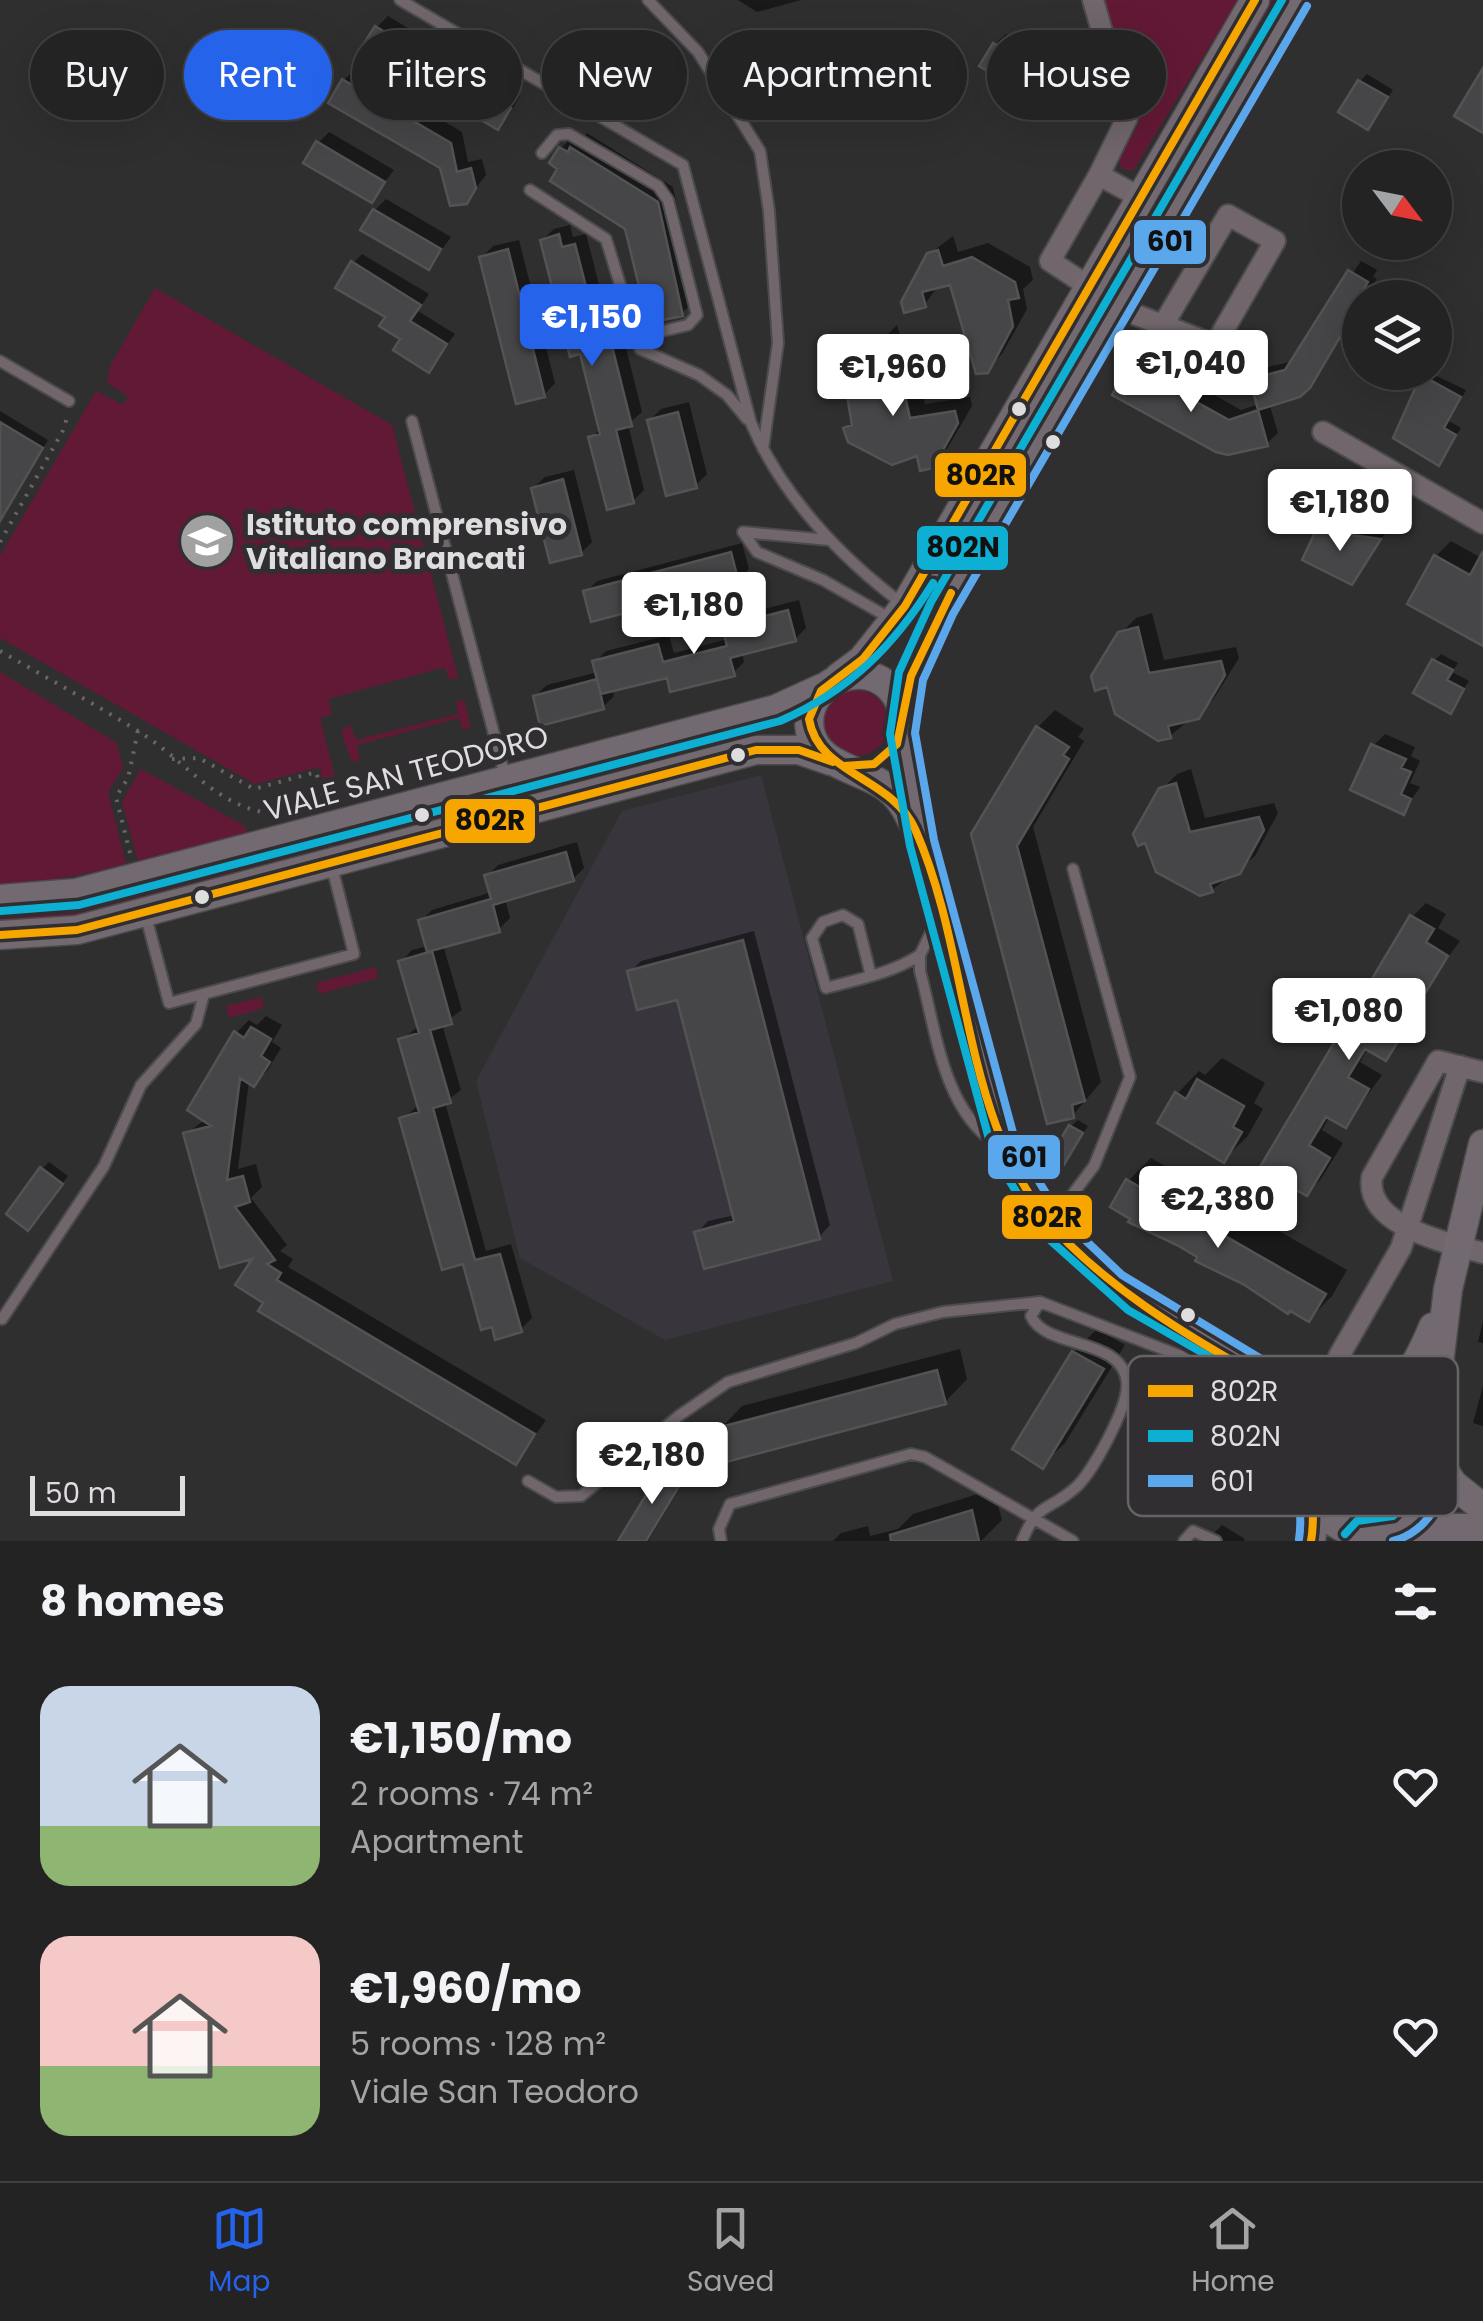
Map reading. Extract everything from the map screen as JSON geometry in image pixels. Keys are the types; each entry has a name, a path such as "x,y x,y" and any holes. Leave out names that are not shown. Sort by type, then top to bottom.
{"main road":[{"name":"VIALE SAN TEODORO","path":"0,899 76,893 135,878 776,709 830,683 862,660 900,613 1255,0"},
{"path":"1215,1356 1135,1300 1050,1224 1004,1149 922,844 902,724 897,697 880,680 856,674 830,683 811,709 810,728 816,745 838,764 862,768 880,762 894,750 902,724 920,651 942,608 1296,0"},
{"path":"0,935 76,930 756,750 798,750 865,774 898,797 922,844"},
{"path":"1418,1356 1470,1249 1483,1144"},
{"path":"1440,1356 1448,1288"},
{"path":"1458,1488 1483,1508"},
{"path":"1311,1541 1312,1516"},
{"path":"1330,1516 1335,1523 1383,1536 1428,1527 1483,1528"},
{"path":"1383,1536 1413,1516"}],"street":[{"path":"1088,286 1050,261 1127,118 1093,0"},
{"path":"1099,175 1139,197"},
{"path":"1118,308 1215,345 1275,241 1228,215 1164,325"},
{"path":"1322,432 1483,523"},
{"path":"1470,1249 1425,1238 1380,1208 1370,1188 1372,1177 1438,1061 1483,1072"},
{"path":"1340,1356 1409,1228 1460,1066"}],"lane":[{"path":"400,0 683,165 751,423 763,451 829,540 900,613"},
{"path":"648,0 698,52 760,151 769,210 778,343 763,451"},
{"path":"542,153 557,135 569,134 658,186 668,200 697,315 688,325 634,338"},
{"path":"530,190 606,239 634,338 648,355 699,375 727,395 751,423"},
{"path":"0,361 69,400"},
{"path":"412,421 506,781"},
{"path":"829,540 743,532 757,552 900,613"},
{"path":"144,912 169,1003 354,954 331,862"},
{"path":"1050,1224 1094,1166 1130,1078 1074,869"},
{"path":"871,976 858,924 843,915 823,922 812,938 826,988 871,976 901,968 920,955"},
{"path":"940,915 920,955 920,971 956,1099 978,1132 1004,1149"},
{"path":"2,1319 104,1166 141,1085 196,1024 204,994"},
{"path":"528,1480 556,1497 581,1496 680,1415 728,1382 856,1343 895,1324 943,1312 1040,1302 1181,1356"},
{"path":"1022,1541 1032,1517 1082,1481 1123,1405 1127,1382 1119,1366 1100,1351 1044,1332 1034,1323 1031,1316 1040,1302"},
{"path":"722,1541 719,1529 730,1504 912,1454 925,1457 1073,1541"},
{"path":"1184,1541 1193,1531 1216,1541"}],"path":[{"path":"0,542 65,427 69,400"},
{"path":"0,651 138,732 192,777 250,809 286,814"},
{"path":"135,878 116,797 128,778 138,732"},
{"path":"171,759 199,758 254,789 316,772 322,794"},
{"path":"313,801 322,794 378,780"},
{"path":"299,813 310,812"}],"shaded area":[{"path":"1102,0 1238,0 1166,117 1166,30 1111,30"},
{"path":"1270,0 1283,0 940,588 935,587 933,580"},
{"path":"1138,120 1164,120 1133,171 1121,168 1119,159"},
{"name":"Istituto comprensivo Vitaliano Brancati","path":"155,288 392,425 458,677 449,680 445,667 328,699 332,714 320,718 335,777 323,781 319,767 255,784 0,638 0,556 96,391 123,405 128,396 107,383 110,366"},
{"path":"0,672 117,743 123,768 108,792 126,864 46,881 0,884"},
{"path":"856,690 880,699 889,723 880,747 856,756 832,747 823,723 832,699"},
{"path":"464,700 471,727 463,730 459,718 357,745 360,760 352,762 341,732 350,724 356,740 458,714 456,702"},
{"path":"744,730 746,739 73,919 0,923 0,911 72,906"},
{"path":"141,769 245,826 247,833 138,861 122,802"},
{"path":"761,775 893,1281 665,1340 520,1258 476,1081 622,811"},
{"path":"376,967 378,978 319,994 316,983"},
{"path":"261,997 264,1008 229,1018 226,1006"},
{"path":"1347,1516 1395,1516 1371,1522"}],"building":[{"path":"987,53 987,71 979,66"},
{"path":"1483,68 1483,133 1454,116"},
{"path":"342,79 352,85 352,117 332,105 332,96"},
{"path":"1358,80 1388,97 1368,130 1338,112"},
{"path":"357,120 412,120 451,143 457,172 471,168 476,188 467,204 450,206 440,168"},
{"path":"481,120 504,120 498,130"},
{"path":"316,141 385,182 372,203 303,163"},
{"path":"559,147 568,152 570,147 658,202 683,316 648,323 625,229 550,181 557,169 549,163"},
{"path":"373,209 441,249 429,270 360,230"},
{"path":"559,234 562,247 575,244 602,349 612,346 632,426 616,430 634,503 607,510 588,437 600,434 580,354 570,357 540,240"},
{"path":"508,249 545,397 516,404 479,257"},
{"path":"938,250 943,266 972,257 1015,282 1019,298 1008,300 1013,326 988,373 976,374 950,285 922,292 926,307 904,313 901,302 927,253"},
{"path":"351,261 421,305 410,321 447,344 429,373 393,350 400,339 379,326 385,317 335,288"},
{"path":"1348,270 1365,280 1342,280 1342,334 1310,388 1300,397 1258,410 1250,379 1285,370"},
{"path":"881,337 897,394 904,391 910,418 955,411 958,423 933,468 920,471 917,456 892,465 848,442 843,428 852,425 847,395"},
{"path":"1130,365 1229,420 1258,410 1268,446 1228,455 1216,452 1112,395"},
{"path":"1414,390 1448,390 1461,397 1444,428 1456,435 1439,466 1393,438"},
{"path":"678,412 697,488 666,496 647,420"},
{"path":"0,422 43,448 0,521"},
{"path":"563,479 582,555 550,563 531,488"},
{"path":"1316,530 1381,539 1352,585 1302,560"},
{"path":"1483,551 1483,646 1407,604 1434,555 1470,575"},
{"path":"731,552 739,583 591,622 583,591"},
{"path":"788,610 796,641 730,658 735,676 670,692 667,678 601,694 592,661 658,644 663,662 727,646 722,627"},
{"path":"1138,627 1149,673 1221,661 1225,675 1199,719 1168,726 1171,738 1158,741 1115,714 1107,687 1095,691 1091,676 1118,632"},
{"path":"1432,659 1453,670 1447,680 1464,689 1451,714 1413,693"},
{"path":"597,679 604,709 540,726 533,696"},
{"path":"1036,726 1069,747 1063,755 1069,759 1017,846 1085,1101 1072,1105 1074,1118 1047,1124 971,834"},
{"path":"1371,744 1406,759 1401,768 1411,772 1401,794 1411,799 1404,815 1350,790"},
{"path":"1176,783 1190,832 1259,817 1264,830 1240,874 1210,884 1213,892 1200,896 1156,872 1145,843 1138,846 1133,834 1159,788"},
{"path":"566,852 574,881 493,905 500,932 427,952 418,920 491,899 484,875"},
{"path":"1410,915 1434,929 1426,942 1448,956 1426,992 1405,979 1385,1011 1408,1025 1386,1061 1365,1049 1348,1077 1369,1089 1346,1128 1326,1117 1309,1145 1330,1158 1307,1196 1287,1185 1279,1199 1251,1182"},
{"path":"743,940 820,1239 704,1269 694,1232 734,1221 677,1000 637,1010 627,971"},
{"path":"432,951 452,1024 430,1030 451,1103 433,1108 475,1260 500,1254 522,1332 495,1340 492,1327 481,1330 463,1264 442,1270 399,1118 419,1112 398,1039 419,1033 398,961"},
{"path":"251,1027 271,1039 261,1056 270,1062 254,1087 240,1078 227,1180 243,1176 250,1202 235,1207 275,1260 267,1264 281,1273 277,1280 535,1434 516,1465 258,1311 263,1303 235,1285 252,1259 220,1268 183,1133 211,1126 187,1110 234,1031 244,1038"},
{"path":"1197,1079 1244,1106 1233,1127 1242,1132 1224,1163 1157,1123 1175,1092 1186,1099"},
{"path":"1069,1125 1083,1133 1062,1168 1048,1160"},
{"path":"40,1167 63,1184 28,1231 6,1214"},
{"path":"1126,1179 1326,1294 1309,1322 1195,1261 1197,1257 1177,1245 1128,1222 1130,1219 1110,1207"},
{"path":"1072,1351 1104,1369 1043,1469 1012,1449"},
{"path":"937,1370 946,1404 726,1462 717,1428"},
{"path":"663,1467 683,1480 646,1541 618,1541"},
{"path":"972,1510 979,1541 891,1541 890,1535"}],"transit line":[{"name":"802R","path":"1224,1356 1125,1292 1087,1261 1033,1200 1007,1152 987,1100 949,935 915,829 890,797 826,752 815,738 809,719 821,691 863,659 905,606 1255,0"},
{"name":"802N","path":"1208,1356 1128,1310 1041,1232 993,1154 910,846 890,734 899,672 931,602 1282,0"},
{"name":"601","path":"1256,1356 1122,1275 1060,1216 1016,1144 934,840 915,733 923,680 953,614 1307,6"},
{"name":"802N","path":"1,911 79,905 780,721 828,696 868,664 902,627 933,583"},
{"name":"802R","path":"844,766 874,764 897,744 911,676 951,593"},
{"name":"802R","path":"0,935 77,930 756,750 799,750 833,762"},
{"name":"601","path":"1299,1539 1300,1516"},
{"name":"802R","path":"1311,1541 1313,1516"},
{"name":"802N","path":"1345,1534 1357,1521 1393,1516"},
{"name":"601","path":"1393,1541 1411,1533 1430,1516"}],"place":[{"name":"Istituto comprensivo Vitaliano Brancati","path":"207,541"}]}
